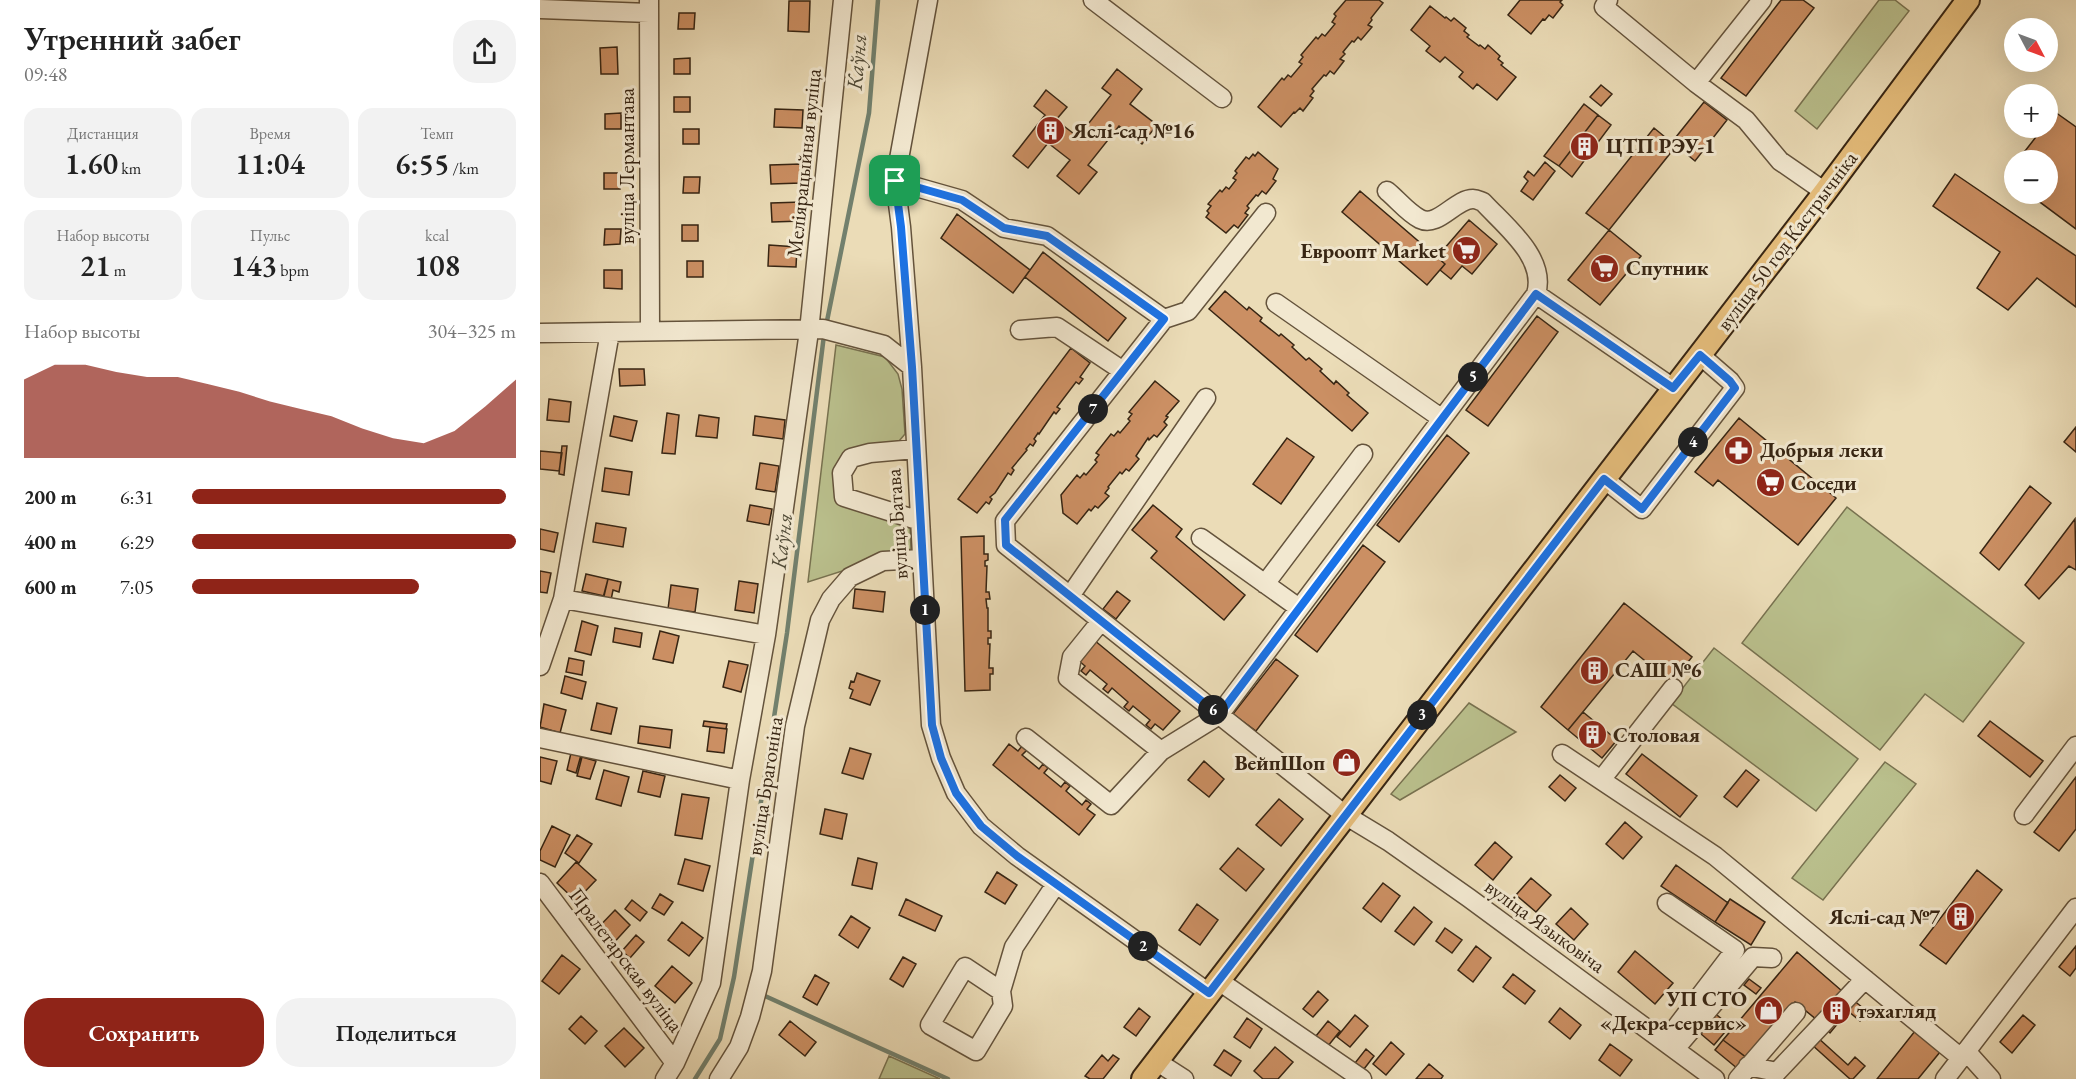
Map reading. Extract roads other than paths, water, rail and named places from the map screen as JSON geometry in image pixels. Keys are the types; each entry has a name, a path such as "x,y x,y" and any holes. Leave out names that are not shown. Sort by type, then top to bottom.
{"main road":[{"name":"вуліца 50 год Кастрычніка","path":"1143,1079 1825,192 1968,0"}],"street":[{"name":"Меліярацыйная вуліца","path":"816,330 843,0"},
{"name":"вуліца Батава","path":"928,0 895,181 912,367 932,725 941,758 956,793 981,826 1017,856 1214,987 1362,1079"},
{"path":"1093,0 1222,98"},
{"path":"1608,0 1604,7 1696,83 1746,120 1780,161 1825,192"},
{"path":"1696,83 1762,0"},
{"path":"540,9 649,6"},
{"name":"вуліца Лермантава","path":"649,6 650,331"},
{"path":"895,181 962,200 1004,228 1047,236 1164,319 1188,311 1266,213"},
{"path":"1026,738 1111,805 1161,751 1219,715 1536,294 1540,284 1538,268 1529,252 1483,202 1473,199 1460,203 1437,218 1421,220 1387,191"},
{"path":"1536,294 1673,388"},
{"path":"1276,303 1441,418"},
{"name":"вуліца Языковіча","path":"1164,319 1005,520 1006,545 1345,815 1388,841 1433,873 1715,1079"},
{"path":"1020,330 1057,327 1123,371"},
{"path":"540,333 816,330 852,335 884,345 912,367"},
{"name":"вуліца Брагоніна","path":"664,1079 675,1063 711,983 740,780 816,330"},
{"path":"540,666 563,599 610,332"},
{"path":"1604,479 1642,509 1656,491 1735,388 1700,355"},
{"path":"1070,596 1206,398"},
{"path":"915,449 870,453 850,458 842,472 844,497 920,521"},
{"path":"1265,584 1363,454"},
{"path":"1201,538 1299,608"},
{"name":"вуліца Брагоніна","path":"719,1079 739,1047 750,1017 762,971 795,726 820,620 831,599 850,577 883,561 922,559"},
{"path":"563,599 766,635"},
{"path":"1101,621 1072,657 1068,678 1161,751"},
{"path":"1600,780 1673,688"},
{"name":"вуліца Брагоніна","path":"540,738 740,780"},
{"path":"2024,815 2076,746"},
{"path":"1562,754 1715,856 1865,980 1991,1079"},
{"name":"Пралетарская вуліца","path":"540,883 675,1063"},
{"path":"1001,991 965,967 930,1025 976,1051 1003,1006 1001,991 1014,947 1056,884"},
{"path":"1667,903 1735,950 1670,1046"},
{"path":"1945,1079 2076,908"},
{"path":"1670,1046 1754,957 1772,958"},
{"path":"1743,1072 1777,1072 1865,980"},
{"path":"1743,1072 1796,1012"},
{"path":"1156,1060 1184,1079"}],"waterway":[{"name":"Каўня","path":"826,326 869,113 878,0"},
{"name":"Каўня","path":"695,1079 720,1039 734,977 787,633 824,335"},
{"path":"765,996 948,1079"}],"place":[{"name":"Яслі-сад №16","path":"1051,131"},
{"name":"ЦТП РЭУ-1","path":"1585,146"},
{"name":"Евроопт Market","path":"1467,251"},
{"name":"Спутник","path":"1605,268"},
{"name":"Добрыя леки","path":"1739,450"},
{"name":"Соседи","path":"1770,483"},
{"name":"САШ №6","path":"1594,670"},
{"name":"Столовая","path":"1592,735"},
{"name":"ВейпШоп","path":"1346,763"},
{"name":"Яслі-сад №7","path":"1961,917"},
{"name":"УП СТО «Декра-сервис»","path":"1768,1011"},
{"name":"тэхагляд","path":"1836,1011"}]}
